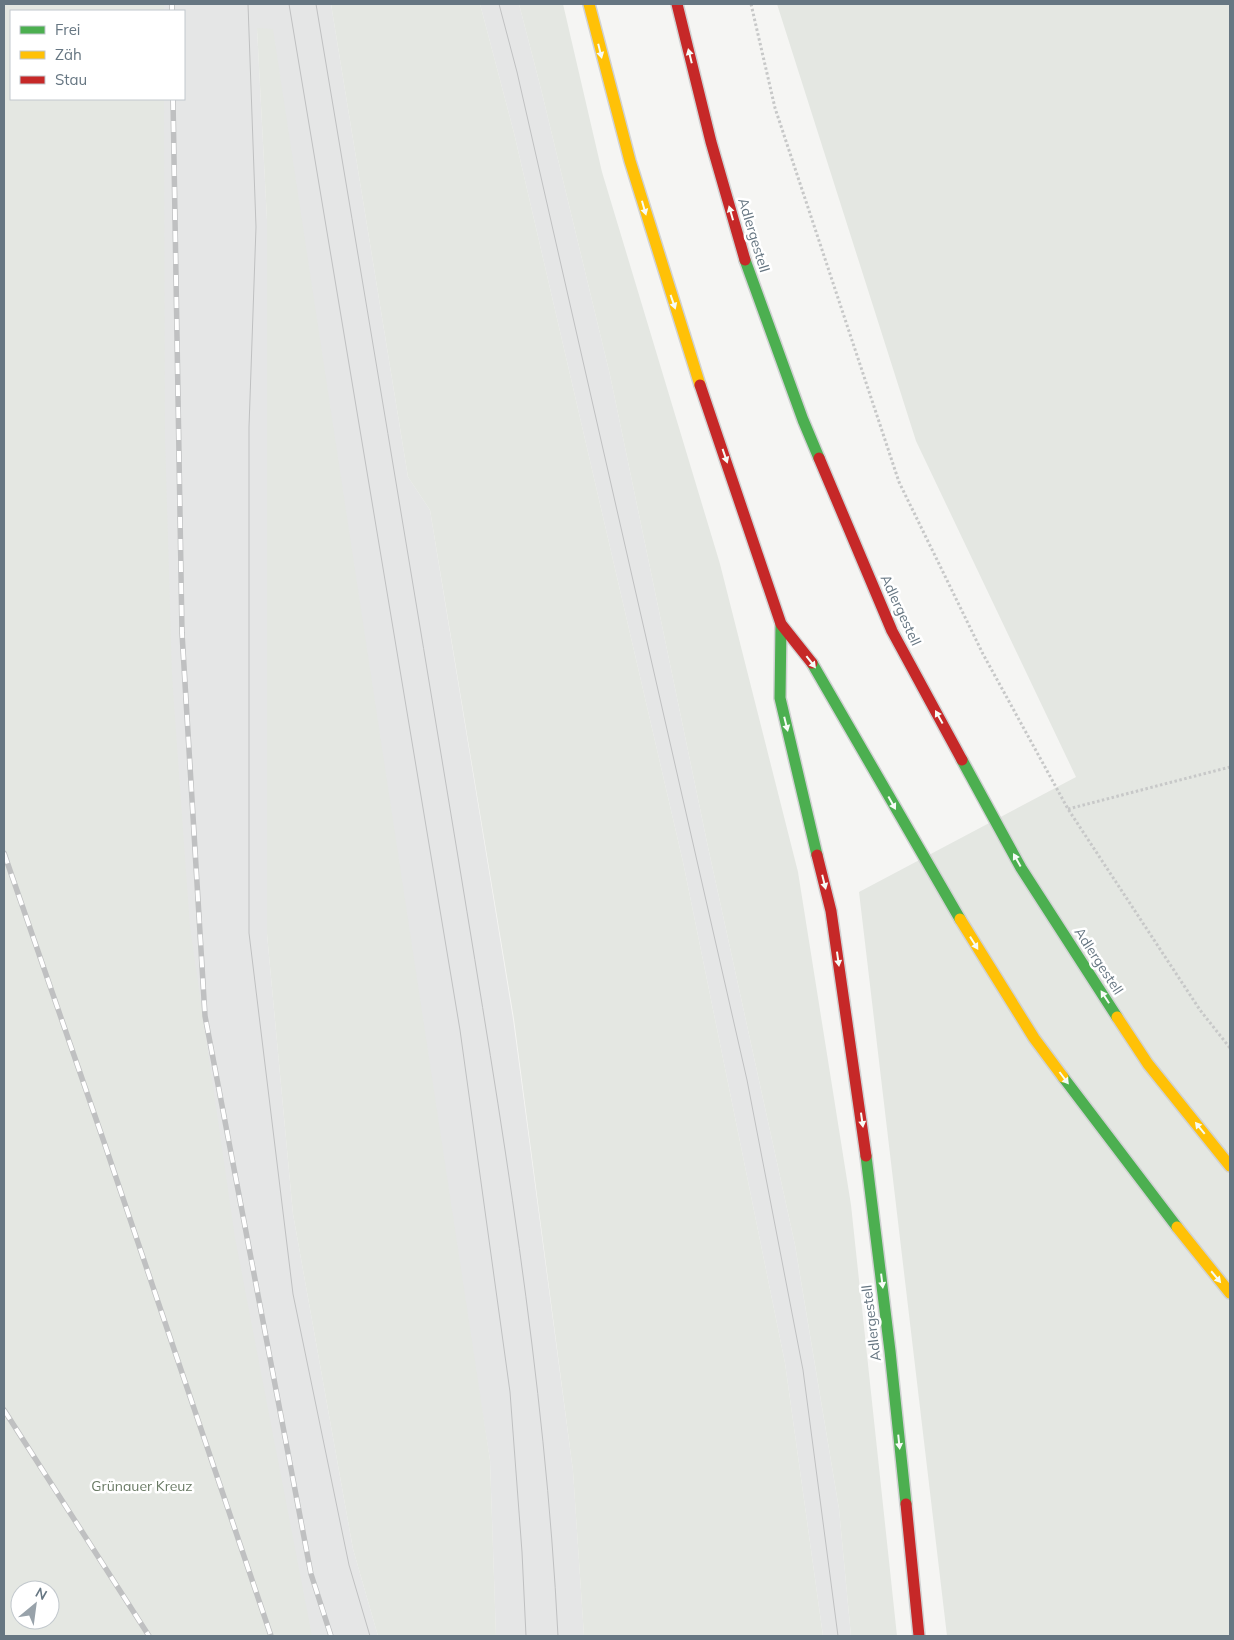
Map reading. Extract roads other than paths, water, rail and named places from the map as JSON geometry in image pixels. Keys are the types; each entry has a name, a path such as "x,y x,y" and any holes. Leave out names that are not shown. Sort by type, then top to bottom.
{"main road":[{"name":"Adlergestell","path":"589,4 600,52 658,255 781,624 780,698 831,911 864,1135 890,1351 920,1636"},
{"name":"Adlergestell","path":"677,4 711,142 745,260 803,420 892,631 1021,868 1148,1064 1230,1166"},
{"name":"Adlergestell","path":"781,624 817,669 945,896 1034,1038 1196,1252 1230,1293"}],"tram line":[{"path":"248,4 256,227 249,427 249,933 293,1294 349,1565 370,1636"},
{"path":"289,4 460,1030 510,1392 522,1552 526,1636"},
{"path":"316,4 505,1152 532,1345 543,1442 558,1636"},
{"path":"499,4 517,72 747,1080 803,1370 838,1636"}],"railway":[{"path":"172,4 172,10"},
{"path":"173,100 182,633 205,1016 311,1574 331,1636"},
{"path":"4,853 271,1636"},
{"path":"4,1410 149,1636"}],"park label":[{"name":"Grünauer Kreuz","path":"142,1486"}]}
